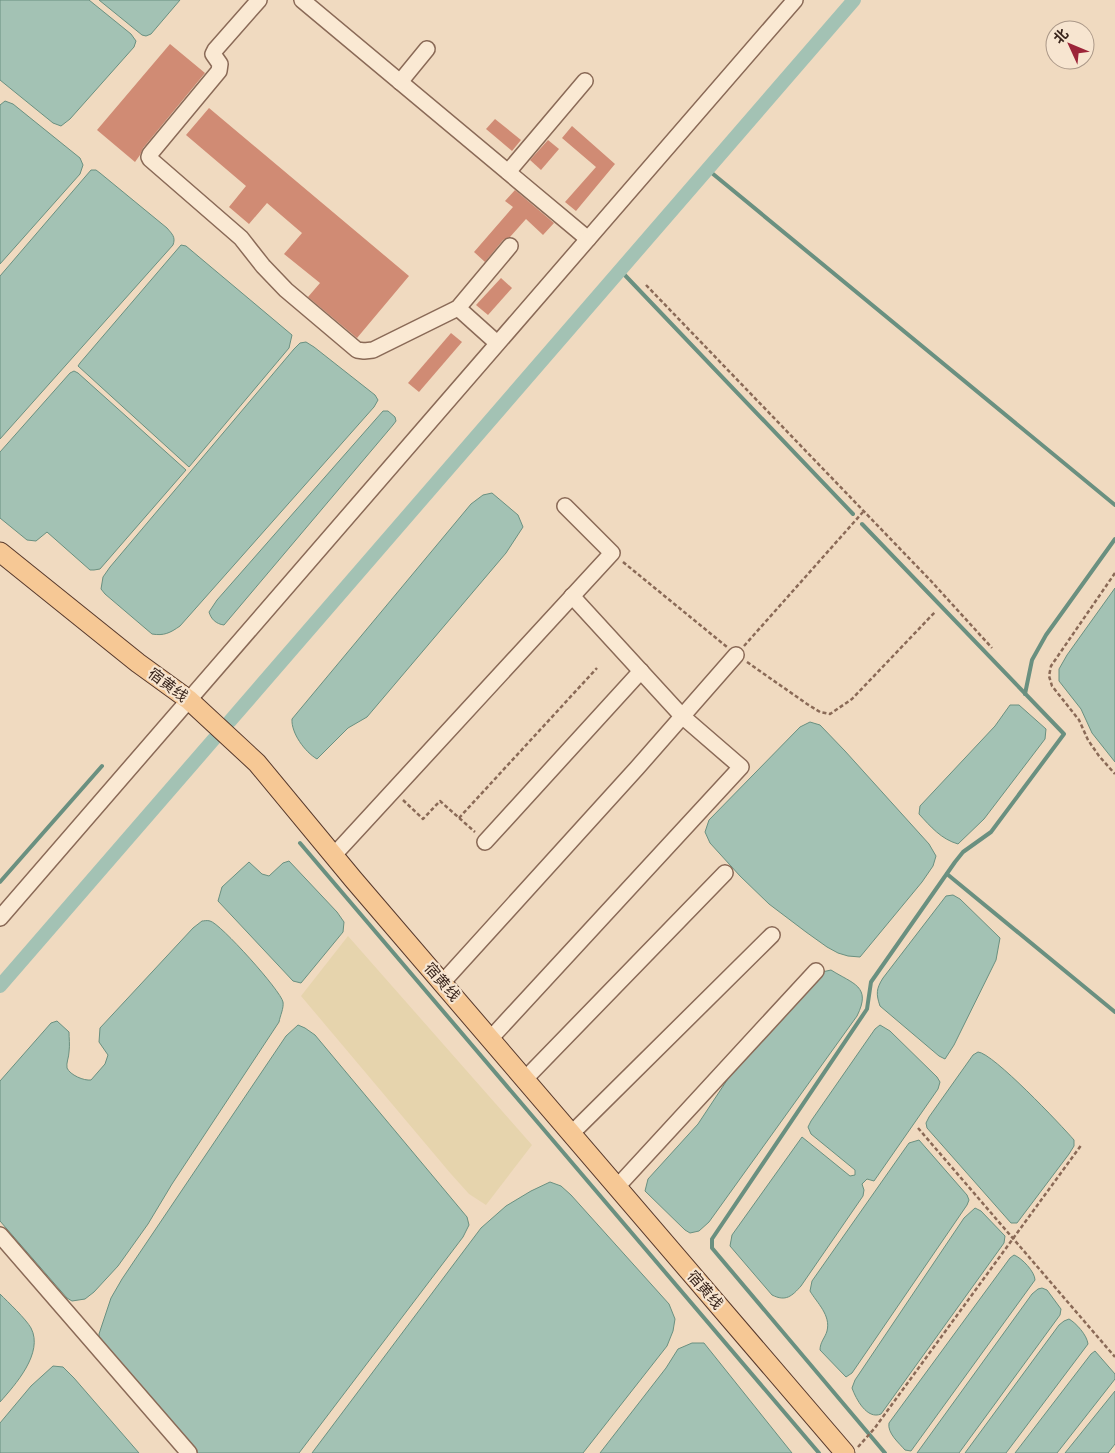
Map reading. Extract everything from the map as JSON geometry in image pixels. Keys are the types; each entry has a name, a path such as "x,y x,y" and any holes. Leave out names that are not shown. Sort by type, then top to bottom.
{"main road":[{"name":"宿黄线","path":"0,552 138,663 189,700 258,763 442,983 845,1453"}],"street":[{"path":"259,0 215,50 214,54 220,64 219,71 149,157 241,238 263,266 286,290 357,350 374,350 458,308 510,246"},
{"path":"302,0 588,239"},
{"path":"0,918 795,0"},
{"path":"400,82 427,49"},
{"path":"508,172 585,81"},
{"path":"458,308 497,343"},
{"path":"334,855 612,553 565,506"},
{"path":"490,1039 740,767 682,716 572,596"},
{"path":"442,983 637,768 736,654"},
{"path":"486,842 641,671"},
{"path":"525,1079 725,873"},
{"path":"571,1134 772,935"},
{"path":"617,1186 816,971"},
{"path":"0,1235 190,1453"}],"path":[{"path":"646,285 931,581 992,648"},
{"path":"736,654 863,512"},
{"path":"612,553 736,654 807,704 820,712 830,714 852,699 936,612"},
{"path":"1115,573 1051,666 1049,676 1052,686 1079,720 1088,740 1115,774"},
{"path":"459,818 597,668"},
{"path":"393,790 423,819 440,800 486,842"},
{"path":"918,1128 1115,1357"},
{"path":"865,1440 1082,1144"}],"shaded area":[{"path":"0,0 89,0 131,34 136,41 134,47 70,119 61,126 53,123 0,80"},
{"path":"99,0 180,0 151,34 146,36 142,35"},
{"path":"5,101 13,104 80,158 83,165 80,174 0,264 0,105"},
{"path":"91,170 96,170 100,173 167,228 174,238 173,245 0,439 0,276"},
{"path":"181,245 186,246 292,335 289,348 189,467 78,366"},
{"path":"306,342 375,395 378,400 374,407 180,626 160,635 152,634 105,594 101,589 103,577 294,349 300,343"},
{"path":"74,371 186,470 100,569 94,570 90,570 47,532 36,541 27,540 0,518 0,452 70,373"},
{"path":"383,411 388,411 395,417 396,421 393,425 224,625 214,621 209,612 217,600"},
{"path":"492,493 518,515 523,527 506,553 367,717 348,728 317,759 308,752 296,736 292,719 471,504 483,495"},
{"path":"1115,588 1115,762 1092,733 1081,709 1059,681 1059,669"},
{"path":"1010,705 1019,705 1046,729 1045,739 984,819 958,844 952,842 937,832 919,814 920,806 995,726"},
{"path":"810,722 820,725 845,751 929,844 936,856 933,866 922,882 860,957 838,953 827,947 769,904 710,843 705,832 709,820 800,727"},
{"path":"289,861 344,922 343,932 301,983 293,981 218,901 222,887 249,862 262,874 269,876 283,863"},
{"path":"953,895 960,899 1000,938 996,960 954,1045 945,1059 880,1006 877,992 883,978 946,896"},
{"path":"202,921 210,921 225,933 250,958 280,995 283,1002 279,1022 172,1184 148,1224 118,1266 85,1299 72,1301 67,1298 0,1221 0,1081 51,1023 57,1021 69,1032 67,1068 78,1077 91,1080 105,1064 108,1055 99,1042 100,1028 193,928"},
{"path":"348,936 532,1145 486,1205 469,1194 451,1174 301,996"},
{"path":"831,970 853,983 861,992 861,1006 857,1016 709,1222 699,1231 690,1233 645,1191 648,1179 698,1124 743,1056 822,972"},
{"path":"298,1025 315,1035 467,1217 469,1225 463,1237 299,1453 197,1453 100,1345 99,1334 111,1298 122,1279 286,1036"},
{"path":"880,1025 890,1031 937,1077 940,1082 938,1089 874,1181 867,1179 862,1184 863,1196 801,1286 788,1297 777,1297 772,1295 730,1246 732,1235 802,1137 850,1176 855,1175 855,1170 811,1134 808,1127 875,1029"},
{"path":"978,1052 986,1055 1012,1076 1074,1140 1074,1146 1069,1154 1017,1223 1011,1223 927,1128 926,1123 929,1117 973,1055"},
{"path":"919,1140 967,1195 969,1200 852,1373 846,1377 820,1350 828,1325 823,1310 810,1291 812,1281 909,1143"},
{"path":"550,1182 561,1186 571,1195 669,1304 675,1319 667,1346 583,1453 312,1453 481,1228 506,1206"},
{"path":"975,1208 981,1211 1005,1236 1004,1243 881,1414 871,1414 859,1403 854,1393 852,1388 855,1380 964,1218"},
{"path":"1014,1255 1028,1266 1035,1280 911,1451 905,1450 892,1434 889,1423"},
{"path":"1042,1288 1047,1290 1061,1309 1060,1315 959,1453 917,1453 1032,1294"},
{"path":"0,1294 29,1324 34,1338 34,1348 31,1358 20,1378 0,1402"},
{"path":"1069,1319 1081,1330 1088,1344 1006,1453 965,1453 1059,1325"},
{"path":"692,1343 704,1343 792,1453 600,1453 666,1368 678,1349"},
{"path":"1095,1351 1115,1374 1115,1379 1057,1453 1015,1453 1091,1354"},
{"path":"53,1366 63,1367 74,1378 139,1453 0,1453 0,1423 31,1386"},
{"path":"1115,1391 1115,1444 1108,1453 1065,1453"}],"building":[{"path":"170,44 205,73 143,148 135,162 97,130"},
{"path":"209,108 409,276 357,338 308,297 320,283 284,254 302,233 267,203 249,224 229,207 246,186 186,135"},
{"path":"495,119 521,140 512,151 486,129"},
{"path":"572,126 615,164 576,211 565,202 596,167 562,138"},
{"path":"548,140 559,149 541,170 530,160"},
{"path":"515,190 554,223 543,235 526,219 510,237 503,240 485,262 474,252 513,207 505,201"},
{"path":"501,278 512,288 488,315 476,305"},
{"path":"451,333 462,342 419,392 408,383"}],"waterway":[{"path":"230,721 854,0"},
{"path":"707,169 1115,505"},
{"path":"620,270 853,514"},
{"path":"862,524 1064,734 991,832 963,852 955,862 871,982 867,1009 712,1239 712,1248 885,1453"},
{"path":"1025,694 1032,660 1046,635 1115,539"},
{"path":"0,986 214,739"},
{"path":"0,882 102,766"},
{"path":"300,843 819,1453"},
{"path":"947,874 1115,1012"}]}
